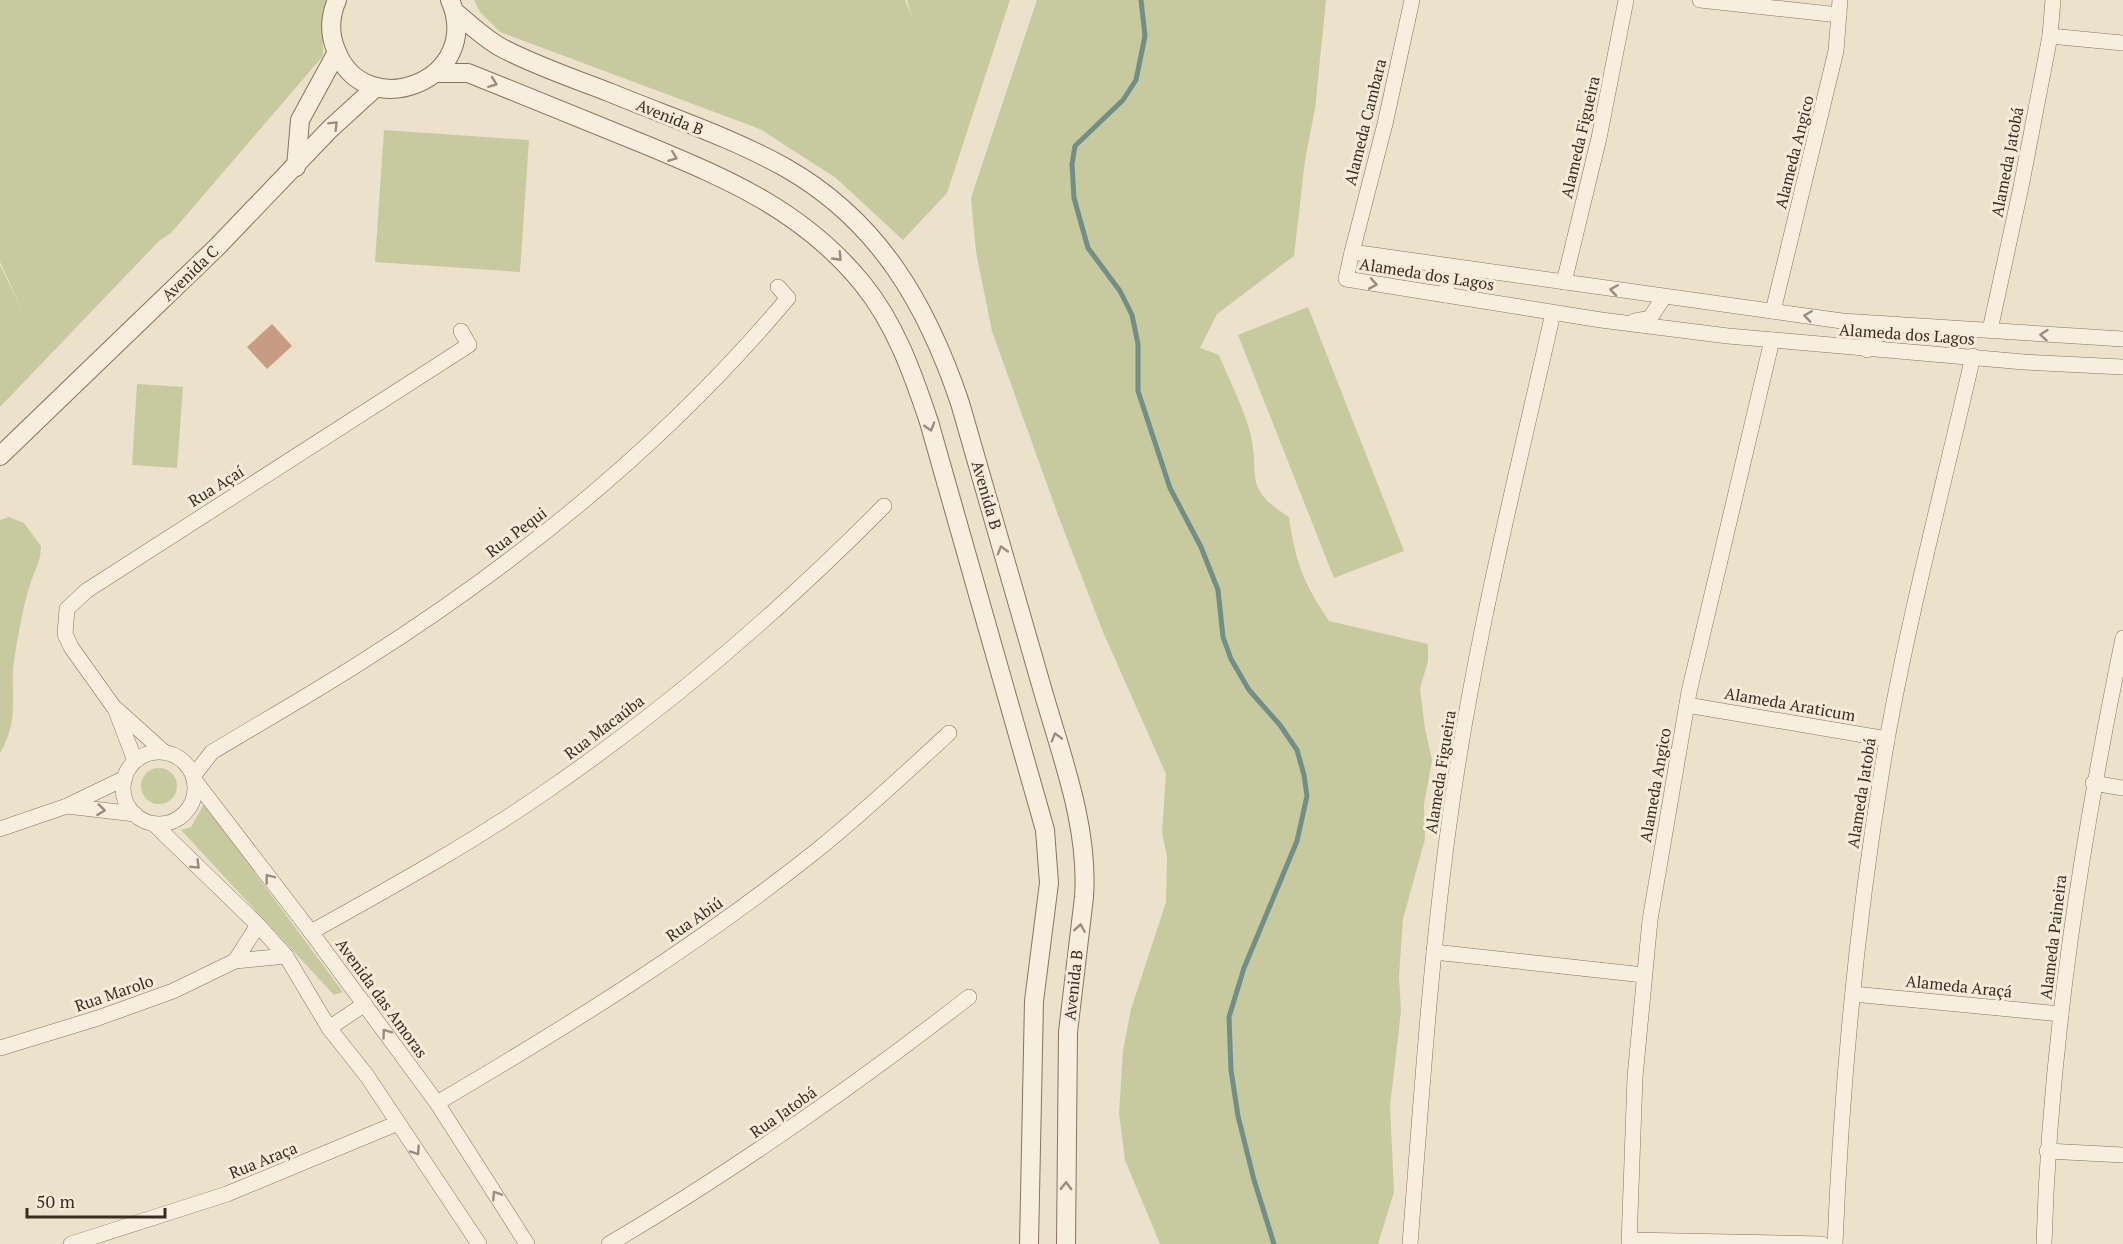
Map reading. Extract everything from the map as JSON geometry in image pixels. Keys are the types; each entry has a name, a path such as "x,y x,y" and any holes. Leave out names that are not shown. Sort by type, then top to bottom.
{"street":[{"path":"337,0 331,30 337,52 352,74 376,87 408,88 436,73 468,73 717,175 770,201 802,224 837,255 863,284 891,330 912,371 929,422 1037,802 1048,849 1049,883 1034,1001 1032,1038 1029,1244"},
{"name":"Alameda Cambara","path":"1352,252 1385,124 1412,0"},
{"name":"Alameda Figueira","path":"1564,282 1599,138 1626,0"},
{"path":"1700,0 1840,8"},
{"name":"Alameda Jatobá","path":"1990,330 2050,36 2053,0"},
{"path":"436,73 454,45 453,6"},
{"name":"Avenida B","path":"453,6 501,47 747,148 788,169 856,222 891,260 921,306 944,354 960,403 1055,735 1083,843 1086,874 1068,1032 1066,1244"},
{"name":"Alameda Angico","path":"1773,311 1836,51 1840,8"},
{"path":"2050,36 2123,43"},
{"path":"296,167 298,129 305,108 337,52"},
{"name":"Avenida C","path":"0,456 184,280 296,167 330,129 376,87"},
{"name":"Alameda dos Lagos","path":"2123,339 1842,321 1352,252 1346,279 1601,320 1772,340 1867,350 1973,356 2024,363 2123,367"},
{"path":"1445,295 1449,280 1454,277 1504,275"},
{"name":"Rua Pequi","path":"195,779 212,753 372,655 562,520 664,430 754,339 788,298 778,287"},
{"path":"1601,320 1643,321 1656,313 1664,297"},
{"name":"Alameda Figueira","path":"1410,1244 1434,952 1449,822 1481,629 1553,312"},
{"path":"1867,350 1868,341 1881,332 1925,328"},
{"name":"Rua Açaí","path":"170,754 113,705 71,647 65,634 67,609 74,599 469,345 461,331"},
{"path":"2024,363 2067,359 2079,354 2083,338"},
{"name":"Alameda Angico","path":"1630,1242 1635,1077 1650,920 1687,705 1772,340"},
{"name":"Alameda Jatobá","path":"1835,1244 1839,1152 1860,915 1887,739 1973,356"},
{"name":"Rua Macaúba","path":"311,932 441,858 548,790 597,754 734,648 792,596 884,506"},
{"name":"Alameda Paineira","path":"2044,1244 2047,1152 2066,958 2093,783 2123,638"},
{"name":"Rua Açaí","path":"113,705 135,761"},
{"name":"Alameda Araticum","path":"1687,705 1887,739"},
{"name":"Rua Abiú","path":"437,1103 595,1008 744,906 817,850 949,733"},
{"path":"0,829 67,806 124,778 135,761 152,753 170,754 185,762 195,779 192,804 185,813 165,824 154,824"},
{"name":"Rua Pequi","path":"170,754 212,753"},
{"path":"124,778 124,797 135,814"},
{"name":"Avenida das Amoras","path":"195,779 437,1103 527,1244"},
{"path":"2093,783 2123,788"},
{"path":"67,806 135,814 154,824 258,925 286,956 329,1028 366,1076 479,1244"},
{"path":"235,961 258,925"},
{"path":"1434,952 1644,975"},
{"name":"Rua Marolo","path":"0,1048 98,1018 173,991 235,961 286,956"},
{"name":"Alameda Araçá","path":"1853,994 2061,1014"},
{"name":"Rua Jatobá","path":"609,1244 693,1194 782,1136 969,997"},
{"path":"329,1028 365,1004"},
{"name":"Rua Araça","path":"70,1244 227,1194 398,1123"},
{"path":"2047,1152 2123,1155"},
{"path":"1630,1242 1822,1244"}],"green space":[{"path":"0,0 327,0 323,12 323,56 171,233 159,241 0,407 0,265 24,314 0,262"},
{"path":"474,0 905,0 912,17 907,0 1010,0 947,193 903,240 836,178 760,129 500,32 480,12"},
{"path":"1037,0 1326,0 1315,109 1305,160 1294,256 1217,314 1200,348 1219,355 1250,432 1258,489 1274,507 1289,517 1294,547 1302,572 1329,621 1428,644 1428,661 1420,688 1425,729 1432,760 1424,805 1425,839 1403,919 1399,976 1401,1011 1390,1106 1394,1192 1378,1244 1160,1244 1125,1160 1119,1113 1123,1051 1131,1009 1166,902 1167,857 1162,832 1166,774 1103,632 992,331 976,252 971,198"},
{"path":"384,130 529,140 520,272 375,262"},
{"path":"1308,307 1404,551 1334,578 1238,335"},
{"path":"137,384 183,387 177,468 132,465"},
{"path":"9,517 24,523 41,546 41,551 21,619 13,667 13,715 7,740 0,753 0,520"},
{"path":"159,768 172,773 177,786 172,799 159,804 146,799 141,786 146,773"},
{"path":"204,804 343,992 334,995 181,830 191,827"}],"building":[{"path":"272,324 292,346 267,369 247,347"}],"waterway":[{"path":"1141,0 1145,36 1136,80 1123,100 1075,146 1072,164 1074,198 1088,248 1120,291 1132,315 1138,344 1138,391 1170,488 1201,547 1218,590 1223,637 1231,659 1249,690 1280,725 1297,750 1304,775 1307,796 1297,841 1244,968 1229,1017 1231,1070 1238,1116 1254,1180 1274,1244"}]}
